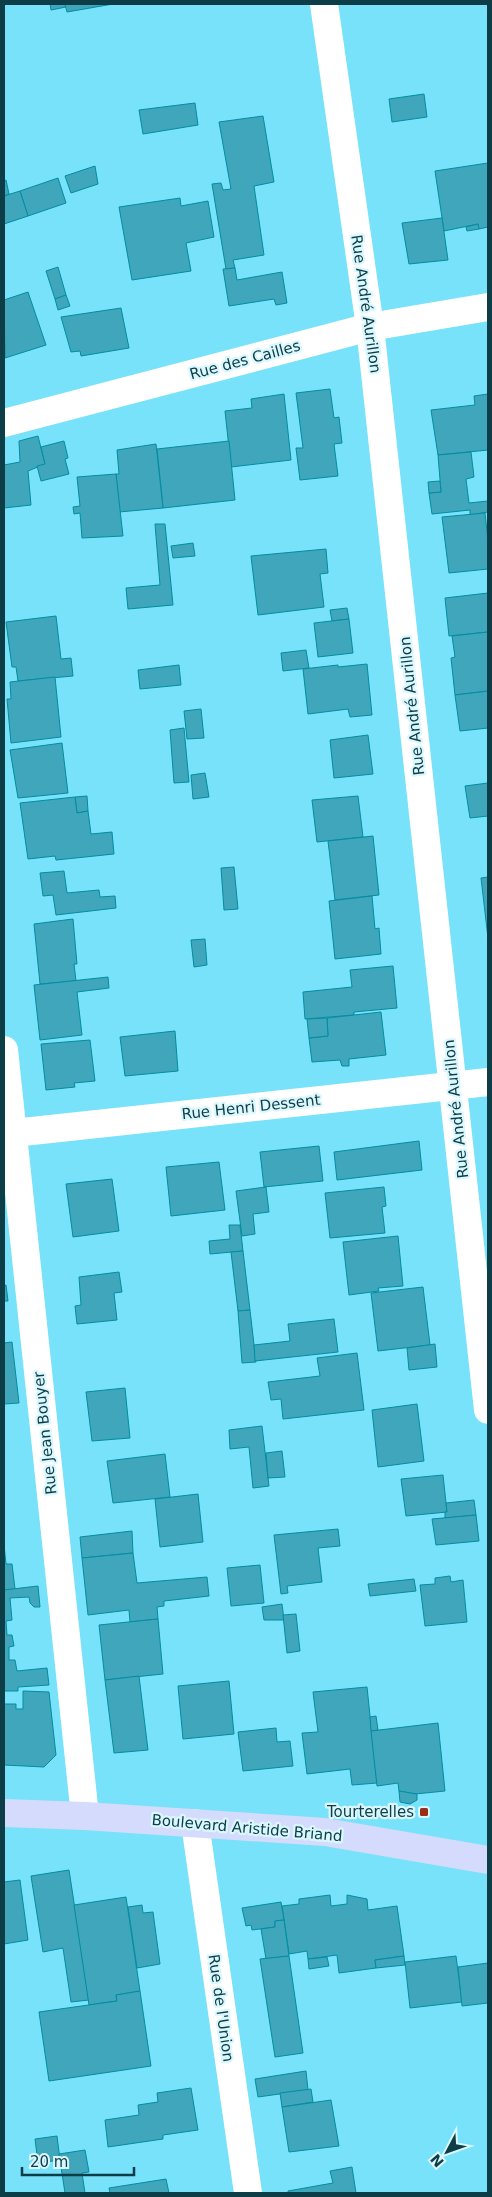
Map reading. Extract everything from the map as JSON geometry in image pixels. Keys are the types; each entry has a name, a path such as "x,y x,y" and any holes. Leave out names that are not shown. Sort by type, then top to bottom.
{"main road":[{"name":"Boulevard Aristide Briand","path":"4,1813 85,1816 325,1832 488,1860"}],"street":[{"name":"Rue André Aurillon","path":"324,4 370,327 488,1410"},
{"name":"Rue des Cailles","path":"4,422 370,327 488,308"},
{"name":"Rue Jean Bouyer","path":"4,1050 8,1134 85,1816"},
{"name":"Rue Henri Dessent","path":"8,1134 488,1082"},
{"name":"Rue de l'Union","path":"195,1824 248,2193"}],"building":[{"path":"50,4 65,4 66,7 51,10"},
{"path":"65,4 113,4 67,12"},
{"path":"424,94 427,117 392,122 389,99"},
{"path":"195,103 198,125 143,134 139,110"},
{"path":"263,116 274,182 254,186 264,255 233,260 235,268 226,269 212,184 221,183 223,190 231,189 219,122"},
{"path":"488,163 488,227 479,229 478,224 444,231 435,171"},
{"path":"95,166 98,184 71,193 65,176"},
{"path":"58,178 66,203 28,216 20,191"},
{"path":"6,180 9,194 4,196 4,181"},
{"path":"20,191 28,216 4,224 4,196"},
{"path":"180,198 181,206 208,201 214,237 186,243 191,271 132,280 119,207"},
{"path":"442,218 448,260 409,264 402,223"},
{"path":"478,224 479,229 467,231 466,227"},
{"path":"58,267 66,295 55,299 46,271"},
{"path":"235,268 237,280 282,272 287,303 276,305 274,299 229,306 223,269"},
{"path":"28,292 46,345 5,358 4,300"},
{"path":"66,295 70,306 58,310 55,299"},
{"path":"121,308 129,348 81,356 80,351 71,352 61,317"},
{"path":"330,389 334,418 339,417 342,443 334,444 338,476 300,480 296,448 303,448 296,393"},
{"path":"284,394 291,460 231,467 225,411 252,408 251,399"},
{"path":"488,394 488,450 438,455 431,410 475,405 474,396"},
{"path":"38,436 45,464 28,471 31,505 4,508 4,465 20,462 19,441"},
{"path":"64,441 68,458 65,459 69,474 41,481 37,466 45,464 41,447"},
{"path":"229,441 235,500 163,508 157,449"},
{"path":"156,444 163,508 119,512 116,474 119,474 117,450"},
{"path":"471,452 474,477 466,479 469,503 488,501 488,512 470,515 470,510 432,514 429,493 441,492 438,455"},
{"path":"116,474 123,536 82,538 80,513 74,514 73,507 80,506 77,477"},
{"path":"440,481 441,492 429,493 428,482"},
{"path":"485,513 488,540 488,569 449,573 442,517"},
{"path":"155,524 165,524 173,605 128,609 126,588 160,585"},
{"path":"193,543 195,556 173,558 171,546"},
{"path":"326,549 328,573 320,574 324,607 258,615 251,556"},
{"path":"488,593 488,632 449,636 445,598"},
{"path":"347,608 349,619 332,621 330,610"},
{"path":"56,616 61,659 71,658 73,676 18,681 16,667 12,667 6,622"},
{"path":"349,619 353,653 318,657 314,623"},
{"path":"488,632 488,691 455,695 451,658 455,657 452,636"},
{"path":"306,650 309,668 283,671 281,653"},
{"path":"367,664 372,715 350,717 348,709 308,714 303,669"},
{"path":"179,665 181,685 140,689 138,670"},
{"path":"55,677 61,737 11,743 7,699 11,699 10,682"},
{"path":"488,691 488,728 460,731 455,695"},
{"path":"201,709 204,738 187,739 184,711"},
{"path":"184,728 189,782 174,783 170,730"},
{"path":"368,735 373,774 334,778 330,740"},
{"path":"62,743 68,793 18,798 10,750"},
{"path":"205,773 209,797 193,799 191,775"},
{"path":"488,783 488,816 470,818 465,786"},
{"path":"87,796 88,811 77,813 75,797"},
{"path":"358,796 363,837 317,842 312,800"},
{"path":"75,797 77,813 88,811 91,834 112,832 114,854 56,860 55,856 28,859 20,803"},
{"path":"373,836 379,895 335,900 328,841"},
{"path":"234,867 238,909 224,910 221,868"},
{"path":"64,871 67,893 99,890 100,897 115,896 116,908 56,915 53,895 43,896 40,873"},
{"path":"488,877 488,938 481,878"},
{"path":"372,896 375,929 379,928 381,954 335,959 329,901"},
{"path":"73,919 77,964 74,964 76,981 40,984 34,924"},
{"path":"205,939 207,965 194,967 191,940"},
{"path":"393,966 397,1008 354,1012 354,1015 305,1019 303,992 352,987 350,970"},
{"path":"108,977 109,988 77,992 82,1035 40,1040 34,985"},
{"path":"381,1012 386,1055 349,1059 349,1066 342,1066 340,1060 312,1062 309,1038 328,1036 327,1018"},
{"path":"327,1018 328,1036 309,1038 307,1019"},
{"path":"175,1031 178,1071 125,1076 120,1037"},
{"path":"90,1040 95,1081 74,1083 75,1087 46,1090 41,1044"},
{"path":"419,1141 422,1170 337,1180 334,1152"},
{"path":"319,1146 323,1181 264,1187 260,1152"},
{"path":"219,1162 225,1210 171,1216 166,1167"},
{"path":"112,1179 119,1231 73,1237 66,1184"},
{"path":"266,1187 269,1212 253,1214 255,1234 242,1236 236,1191"},
{"path":"384,1187 386,1206 382,1207 385,1233 330,1238 325,1193"},
{"path":"229,1225 240,1225 243,1251 210,1254 209,1241 230,1239"},
{"path":"398,1236 403,1286 378,1288 379,1291 349,1295 343,1242"},
{"path":"243,1251 250,1310 238,1311 231,1252"},
{"path":"119,1272 122,1292 114,1293 117,1320 77,1324 75,1306 81,1305 79,1277"},
{"path":"6,1285 8,1301 4,1301 4,1286"},
{"path":"423,1287 430,1345 378,1351 371,1293"},
{"path":"250,1310 256,1362 242,1363 238,1311"},
{"path":"334,1319 338,1352 255,1361 254,1345 290,1341 288,1324"},
{"path":"12,1342 19,1403 4,1404 4,1343"},
{"path":"435,1344 437,1367 409,1370 407,1348"},
{"path":"357,1353 364,1410 283,1419 281,1399 271,1400 268,1382 320,1376 317,1358"},
{"path":"125,1388 130,1438 92,1441 86,1392"},
{"path":"417,1404 424,1461 378,1467 372,1410"},
{"path":"262,1426 269,1486 253,1488 249,1447 230,1449 229,1430"},
{"path":"282,1451 285,1477 268,1478 266,1453"},
{"path":"165,1454 170,1497 113,1503 107,1461"},
{"path":"443,1475 447,1512 406,1516 401,1479"},
{"path":"198,1494 203,1542 160,1547 155,1499"},
{"path":"474,1500 476,1515 445,1518 445,1512 447,1512 446,1503"},
{"path":"476,1515 479,1541 436,1545 432,1519"},
{"path":"338,1529 340,1546 318,1548 322,1582 287,1586 288,1593 281,1594 274,1535"},
{"path":"132,1531 133,1553 82,1558 80,1537"},
{"path":"4,1545 6,1564 12,1564 15,1589 4,1590"},
{"path":"133,1553 137,1583 207,1577 209,1596 164,1601 164,1606 157,1607 158,1619 130,1622 129,1610 88,1615 82,1558"},
{"path":"260,1565 264,1603 231,1606 227,1568"},
{"path":"450,1576 451,1582 463,1580 467,1622 425,1626 420,1585 435,1584 435,1578"},
{"path":"414,1579 416,1591 370,1596 368,1584"},
{"path":"38,1586 40,1607 34,1607 30,1603 29,1597 10,1598 12,1620 6,1621 7,1635 12,1635 14,1646 9,1647 9,1660 15,1660 17,1671 47,1668 49,1685 18,1687 18,1691 4,1691 4,1590"},
{"path":"282,1604 284,1620 264,1620 262,1607"},
{"path":"296,1614 300,1651 287,1653 283,1615"},
{"path":"158,1619 163,1674 105,1680 99,1625"},
{"path":"139,1676 148,1750 114,1753 105,1680"},
{"path":"229,1681 234,1734 183,1739 178,1686"},
{"path":"367,1687 377,1783 352,1785 350,1769 307,1774 302,1733 318,1732 313,1692"},
{"path":"23,1691 49,1692 56,1755 44,1767 4,1765 4,1704 16,1704 16,1709 23,1709"},
{"path":"376,1716 378,1730 371,1731 370,1717"},
{"path":"438,1723 445,1791 415,1794 399,1791 398,1783 377,1786 371,1731"},
{"path":"276,1728 277,1742 290,1741 293,1766 243,1771 238,1732"},
{"path":"399,1791 417,1794 417,1800 410,1804 400,1802"},
{"path":"69,1870 89,2000 71,2002 63,1948 43,1952 31,1876"},
{"path":"20,1880 28,1940 4,1944 4,1882"},
{"path":"330,1895 331,1906 347,1904 347,1895 367,1899 368,1910 397,1906 404,1956 375,1960 376,1968 339,1973 337,1955 308,1959 307,1951 289,1954 282,1906 299,1904 299,1899"},
{"path":"126,1897 140,1991 116,1995 117,2001 89,2005 74,1905"},
{"path":"281,1902 284,1920 275,1921 275,1927 252,1930 251,1925 246,1926 242,1908"},
{"path":"142,1905 143,1913 153,1912 160,1964 137,1968 128,1907"},
{"path":"284,1920 289,1956 266,1959 261,1929 275,1927 275,1921"},
{"path":"289,1956 303,2053 275,2057 260,1959"},
{"path":"404,1956 405,1965 376,1968 375,1960"},
{"path":"456,1956 462,2002 410,2008 405,1962"},
{"path":"327,1957 329,1966 309,1969 308,1959"},
{"path":"488,1963 488,2003 462,2006 458,1967"},
{"path":"140,1991 151,2066 49,2081 39,2012 117,2001 116,1995"},
{"path":"306,2071 308,2090 258,2097 255,2079"},
{"path":"191,2088 198,2130 163,2135 163,2139 108,2147 105,2120 139,2115 138,2105 158,2102 157,2093"},
{"path":"311,2089 313,2102 282,2107 280,2093"},
{"path":"331,2100 339,2146 289,2152 282,2107"},
{"path":"57,2136 60,2160 38,2163 35,2139"},
{"path":"85,2150 89,2172 82,2173 85,2193 65,2193 59,2154"},
{"path":"352,2167 356,2193 288,2193 288,2191 333,2183 330,2171"},
{"path":"166,2179 169,2193 110,2193 109,2188"}],"place":[{"name":"Tourterelles","path":"424,1812"}]}
